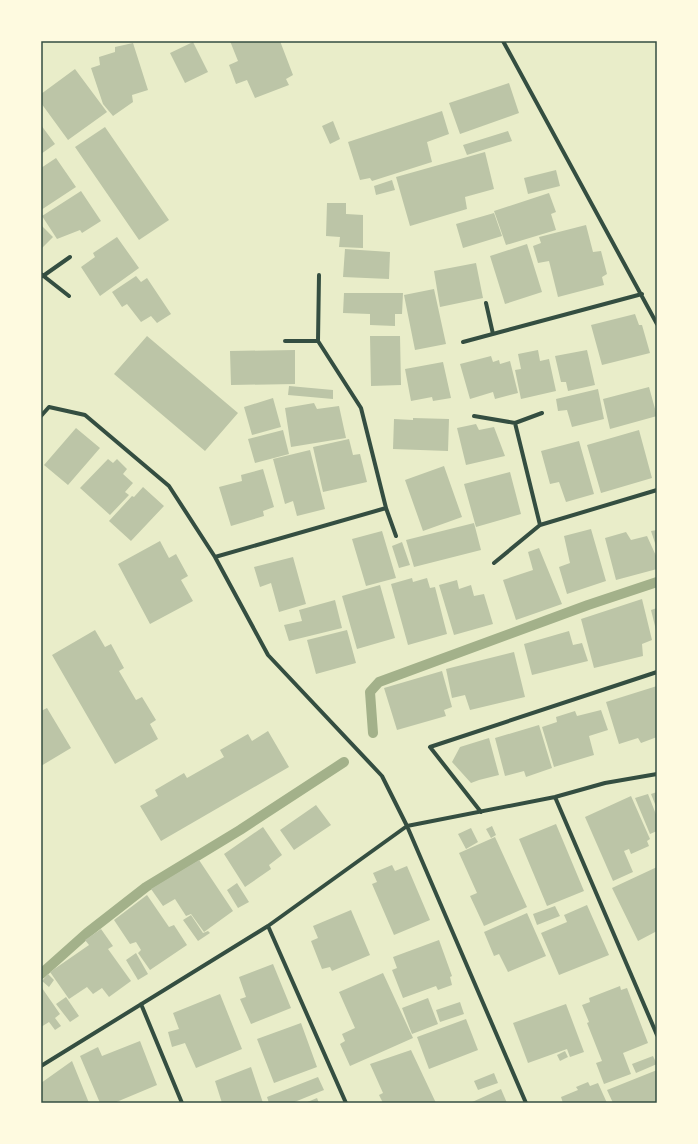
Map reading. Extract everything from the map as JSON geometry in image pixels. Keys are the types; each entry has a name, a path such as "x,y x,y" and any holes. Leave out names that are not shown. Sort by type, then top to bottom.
{"street":[{"path":"503,41 657,324"},
{"path":"69,296 42,275 70,257"},
{"path":"319,275 318,341 360,408 386,508 396,536"},
{"path":"462,342 642,294"},
{"path":"486,303 493,334"},
{"path":"285,341 318,341"},
{"path":"41,416 50,407 85,415 169,486 216,557 268,654 382,776 407,826 526,1103"},
{"path":"474,416 515,423 542,413"},
{"path":"515,423 540,525"},
{"path":"494,563 540,525 657,490"},
{"path":"216,557 386,508"},
{"path":"481,812 430,747 657,672"},
{"path":"41,1066 268,926 407,826 555,797 605,783 657,774"},
{"path":"555,797 657,1035"},
{"path":"268,926 346,1103"},
{"path":"141,1004 182,1103"}],"building":[{"path":"230,41 280,41 293,75 286,79 289,85 255,98 247,80 236,84 229,65 238,61"},
{"path":"193,42 208,72 185,83 170,53"},
{"path":"133,43 148,90 132,95 133,102 113,116 103,104 91,68 100,65 99,57 115,52 115,47"},
{"path":"75,69 107,112 68,140 41,103 41,94"},
{"path":"509,83 519,113 460,134 449,103"},
{"path":"442,111 449,134 427,142 432,162 372,181 370,178 360,180 348,142"},
{"path":"333,121 340,139 330,144 322,126"},
{"path":"41,125 55,144 41,154"},
{"path":"105,127 169,220 139,240 75,147"},
{"path":"508,131 512,141 467,155 463,145"},
{"path":"485,152 494,189 465,197 467,209 410,226 396,177"},
{"path":"56,158 76,187 41,210 41,168"},
{"path":"556,170 560,186 528,194 524,178"},
{"path":"392,180 395,190 376,195 374,186"},
{"path":"81,191 101,221 82,233 80,230 57,239 42,216"},
{"path":"549,193 556,212 551,214 556,230 506,245 494,211"},
{"path":"327,203 346,203 346,214 363,215 363,248 339,247 340,237 326,236"},
{"path":"494,213 502,236 463,248 456,224"},
{"path":"41,225 53,237 41,249"},
{"path":"586,225 593,252 601,251 607,274 602,277 604,285 558,297 549,261 538,263 533,246 541,243 539,237"},
{"path":"117,237 139,268 100,296 81,267 95,257 93,253"},
{"path":"527,244 542,292 505,304 490,256"},
{"path":"345,249 390,252 389,279 343,277"},
{"path":"476,263 483,298 440,307 434,271"},
{"path":"136,276 141,282 147,278 171,314 157,323 151,316 141,322 127,304 122,307 112,292"},
{"path":"434,289 446,344 415,350 404,295"},
{"path":"344,293 403,293 402,314 395,314 395,326 370,325 370,314 343,313"},
{"path":"635,314 639,325 642,325 650,353 602,365 591,325"},
{"path":"147,336 238,413 205,451 114,374"},
{"path":"370,336 400,336 401,385 371,386"},
{"path":"295,350 295,384 231,385 230,351"},
{"path":"538,350 540,361 549,359 556,391 521,399 515,370 521,369 518,354"},
{"path":"587,350 595,385 568,391 566,382 561,382 555,356"},
{"path":"491,356 493,362 499,360 500,364 510,361 518,393 495,399 493,392 470,399 460,364"},
{"path":"443,362 451,398 433,401 432,397 411,401 405,369"},
{"path":"289,386 333,390 333,399 288,395"},
{"path":"649,387 657,416 610,429 603,399"},
{"path":"598,389 604,419 572,427 567,410 558,411 556,399"},
{"path":"273,398 281,427 252,435 244,407"},
{"path":"314,403 317,409 339,406 346,438 291,447 285,408"},
{"path":"413,418 449,419 448,451 393,449 394,419 413,420"},
{"path":"476,424 479,430 494,427 505,456 466,465 457,428"},
{"path":"76,428 100,448 68,485 44,465"},
{"path":"283,430 289,454 255,463 248,439"},
{"path":"639,430 652,478 601,493 587,445"},
{"path":"349,439 353,455 360,454 367,482 323,492 313,447"},
{"path":"579,441 594,494 566,502 559,482 550,484 541,451"},
{"path":"310,450 325,509 297,516 293,501 285,504 273,459"},
{"path":"108,459 113,463 117,459 127,469 123,474 133,483 125,492 129,495 110,515 80,488"},
{"path":"444,466 462,517 423,531 405,480"},
{"path":"263,469 274,507 263,511 264,516 231,526 219,487 242,481 241,475"},
{"path":"510,472 521,514 476,527 464,484"},
{"path":"143,487 164,506 131,541 109,521 132,496 134,497"},
{"path":"474,523 481,550 414,567 406,540"},
{"path":"591,529 606,581 567,594 559,567 570,563 564,536"},
{"path":"657,530 657,549 651,531"},
{"path":"382,531 396,578 366,586 352,539"},
{"path":"626,532 631,540 647,536 657,558 657,569 616,580 605,538"},
{"path":"160,541 169,558 176,554 188,576 181,580 193,601 150,624 118,564"},
{"path":"402,542 410,565 399,568 392,546"},
{"path":"539,548 562,604 516,620 503,580 533,570 528,552"},
{"path":"293,557 306,604 279,612 271,583 260,587 254,567"},
{"path":"412,578 413,582 427,578 430,588 435,587 447,634 408,645 391,584"},
{"path":"457,580 459,589 471,585 474,596 484,594 493,624 454,635 439,585"},
{"path":"380,585 395,638 357,649 342,596"},
{"path":"642,599 652,640 642,644 643,656 594,668 581,619"},
{"path":"335,600 342,628 289,641 284,625 302,621 299,610"},
{"path":"657,608 657,630 656,630 651,610"},
{"path":"95,630 105,647 111,644 124,668 119,671 136,700 142,697 156,720 150,724 158,739 115,764 52,655"},
{"path":"347,630 356,663 316,674 307,640"},
{"path":"569,631 573,645 582,643 588,661 532,675 524,644"},
{"path":"514,652 525,697 470,710 465,695 452,698 446,669"},
{"path":"442,671 452,707 444,710 446,716 397,730 384,688"},
{"path":"657,686 657,737 641,743 638,738 619,744 606,702"},
{"path":"47,708 71,748 41,766 41,711"},
{"path":"601,710 608,730 589,736 594,755 554,767 542,727 557,722 556,717 575,711 577,716"},
{"path":"539,725 552,768 526,777 524,771 505,776 495,738"},
{"path":"268,731 289,767 161,841 140,806 158,796 155,790 184,773 187,778 224,757 220,750 248,734 252,741"},
{"path":"489,738 499,775 471,783 452,762 460,747"},
{"path":"657,792 657,809 651,794"},
{"path":"648,794 657,817 657,831 650,834 635,798"},
{"path":"631,796 650,839 647,841 649,846 631,854 629,849 624,851 633,872 613,881 585,817"},
{"path":"316,805 331,825 294,850 280,830"},
{"path":"556,824 584,891 547,906 519,839"},
{"path":"492,826 496,835 491,838 486,829"},
{"path":"263,827 282,855 269,865 271,869 245,887 224,854"},
{"path":"471,828 478,842 466,849 458,834"},
{"path":"495,837 527,907 484,926 470,896 477,893 459,853"},
{"path":"199,860 233,911 204,932 191,914 186,916 175,899 163,906 151,889"},
{"path":"392,865 395,871 407,866 430,920 394,935 372,884 377,882 373,873"},
{"path":"657,867 657,931 638,941 612,888"},
{"path":"237,883 249,902 238,908 227,890"},
{"path":"147,895 169,927 174,925 187,945 150,970 138,953 141,950 136,942 130,944 114,920"},
{"path":"587,905 609,955 559,975 541,933 567,922 564,915"},
{"path":"555,906 560,916 537,925 533,914"},
{"path":"351,910 370,955 332,971 330,967 322,969 311,941 318,938 313,926"},
{"path":"527,913 546,956 508,972 499,954 494,956 484,932"},
{"path":"191,915 203,933 208,931 210,933 198,941 183,920"},
{"path":"101,929 113,946 108,949 131,981 109,997 102,988 93,994 87,987 69,999 50,972 89,945 85,940"},
{"path":"439,940 452,976 450,977 452,985 438,990 436,986 403,998 392,970 397,968 393,957"},
{"path":"136,953 148,974 138,980 126,960"},
{"path":"273,964 291,1008 251,1024 240,999 246,997 239,977"},
{"path":"383,973 413,1038 350,1066 340,1044 345,1041 342,1034 355,1028 339,992"},
{"path":"48,974 54,980 49,987 42,981"},
{"path":"620,986 621,990 627,988 648,1043 623,1053 631,1074 604,1084 596,1063 602,1061 587,1023 589,1022 582,1005 590,1002 589,998"},
{"path":"42,988 60,1014 55,1018 61,1026 55,1030 49,1022 41,1027"},
{"path":"220,994 242,1049 196,1068 185,1043 172,1047 168,1032 179,1029 173,1013"},
{"path":"66,997 79,1016 70,1022 56,1004"},
{"path":"428,998 438,1024 412,1034 402,1008"},
{"path":"460,1002 464,1014 440,1022 436,1010"},
{"path":"566,1004 584,1052 570,1057 567,1049 528,1063 513,1023"},
{"path":"466,1019 478,1050 429,1069 417,1037"},
{"path":"301,1023 317,1067 274,1083 257,1039"},
{"path":"140,1041 157,1085 114,1103 100,1103 80,1056 98,1047 102,1056"},
{"path":"411,1050 436,1103 383,1103 379,1095 383,1093 370,1064"},
{"path":"565,1051 568,1057 560,1061 557,1055"},
{"path":"653,1056 657,1064 636,1073 632,1064"},
{"path":"72,1061 89,1103 41,1103 41,1083"},
{"path":"251,1067 263,1103 222,1103 215,1081"},
{"path":"657,1070 657,1103 613,1103 607,1090"},
{"path":"494,1073 498,1083 478,1090 474,1081"},
{"path":"318,1077 324,1090 292,1103 269,1103 267,1097"},
{"path":"588,1082 590,1086 598,1083 607,1103 563,1103 561,1097 578,1090 576,1087"},
{"path":"501,1089 507,1103 470,1103"},
{"path":"317,1098 319,1103 305,1103"}],"waterway":[{"path":"373,733 370,692 379,682 588,605 657,582"},
{"path":"41,974 87,933 146,887 240,830 344,762"}]}
